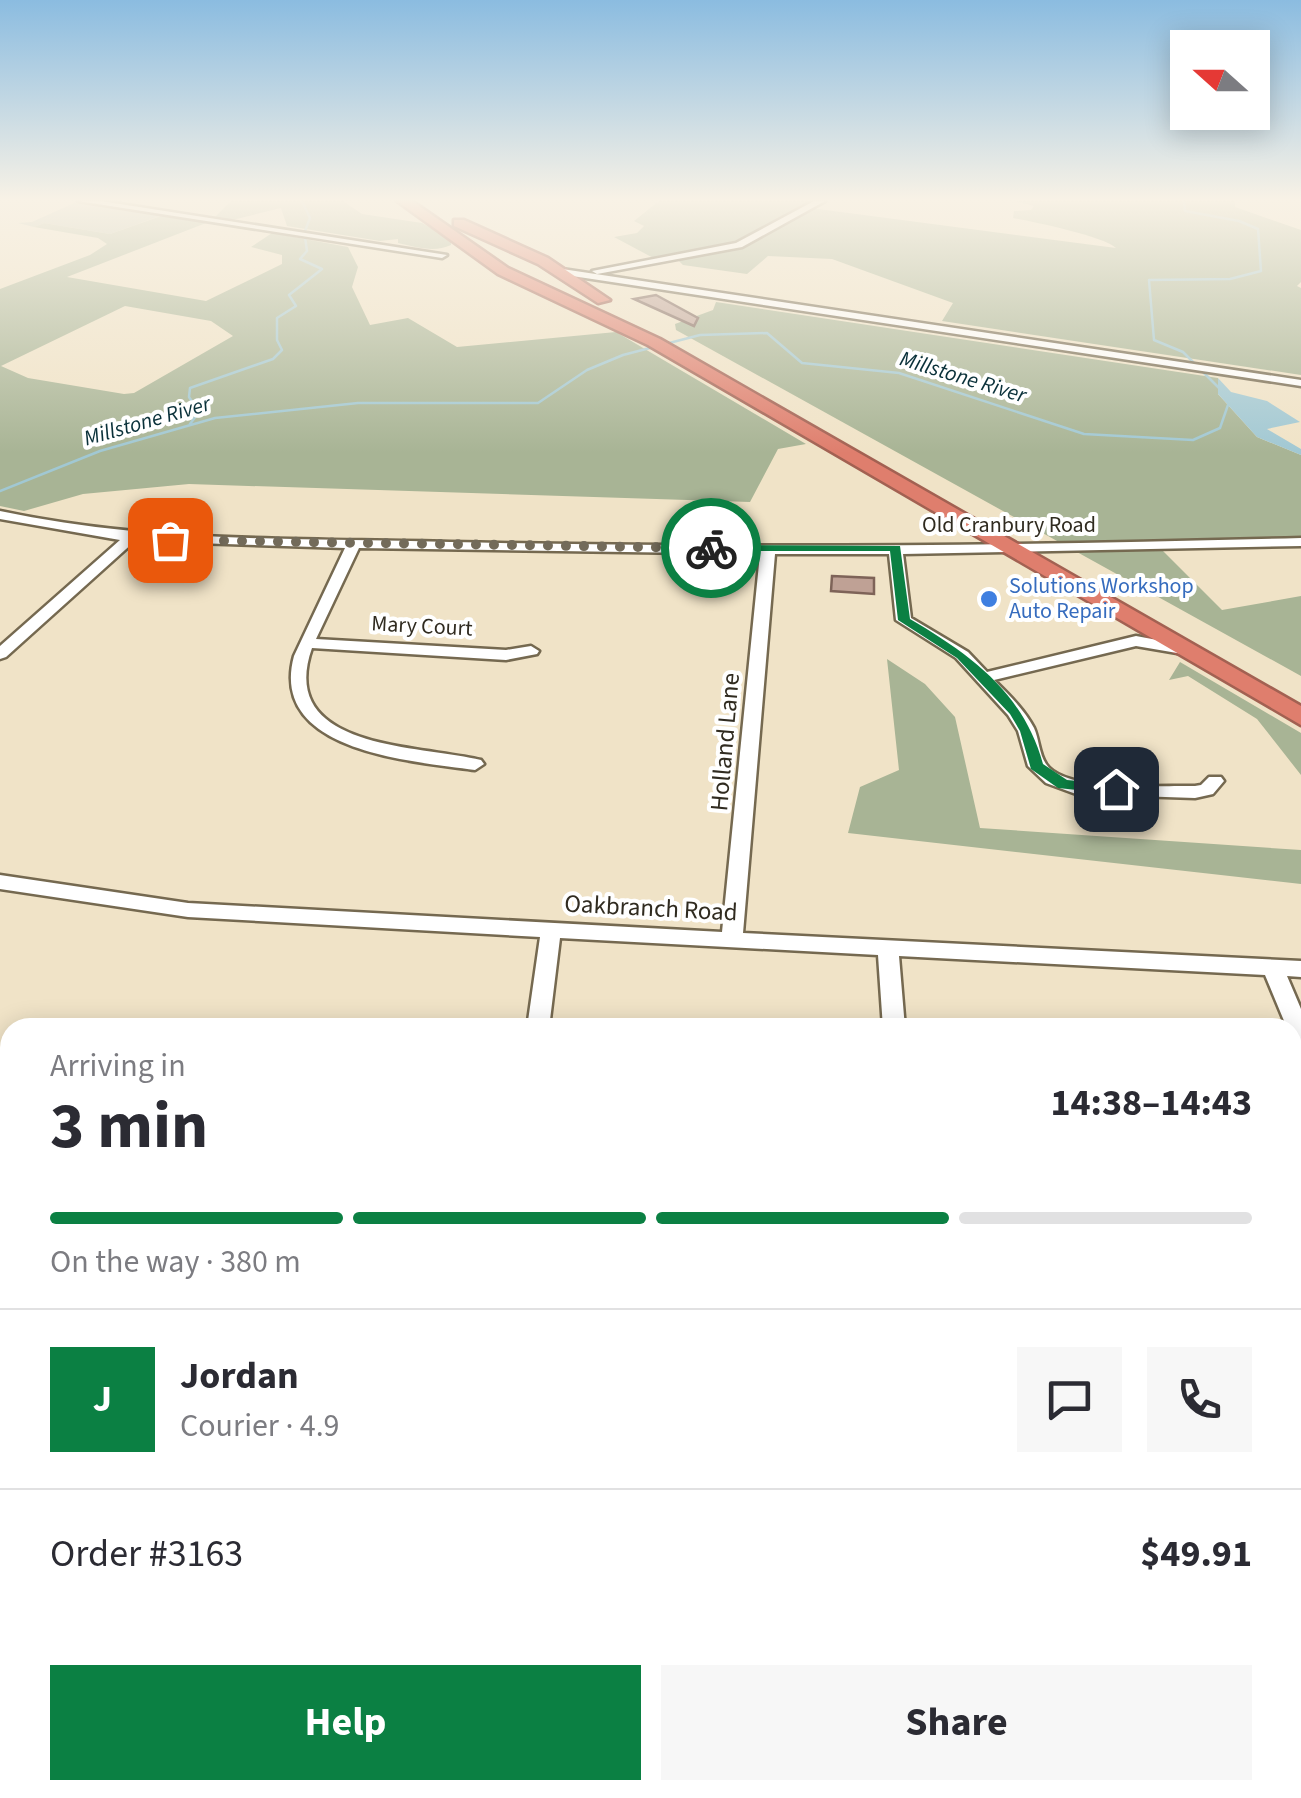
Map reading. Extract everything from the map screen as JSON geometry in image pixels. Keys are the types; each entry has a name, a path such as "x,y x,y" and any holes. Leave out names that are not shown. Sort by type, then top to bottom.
{"highway":[{"path":"531,285 667,343 1301,697"},
{"path":"578,285 667,343 1007,548 1301,717"}],"street":[{"path":"668,285 1301,383"},
{"name":"Old Cranbury Road","path":"0,515 130,538 354,544 1038,549 1301,542"},
{"path":"0,654 130,538"},
{"path":"354,544 299,664 296,692 309,714 322,724 367,745 475,764"},
{"name":"Holland Lane","path":"732,940 768,548"},
{"path":"896,548 904,620 920,633 953,649 983,678 1021,720 1036,766 1052,780 1076,788 1196,792 1207,790 1214,781"},
{"path":"1116,611 1128,631 1116,646"},
{"path":"983,678 1136,641 1182,649"},
{"name":"Mary Court","path":"309,642 506,655 531,651"},
{"name":"Oakbranch Road","path":"0,882 188,910 1301,969"},
{"path":"539,1018 551,930"},
{"path":"888,948 893,1018"},
{"path":"1273,968 1294,1018"}],"green space":[{"path":"11,285 113,285 206,301 239,285 353,285 370,325 408,318 457,347 616,332 806,444 778,449 750,502 189,484 83,494 24,511 0,506 0,289","holes":["125,306 211,321 233,336 134,393 28,378 1,366"]},
{"path":"903,285 1298,285 1301,375 942,321 953,303"},
{"path":"716,302 1218,378 1218,394 1257,437 1301,455 1301,538 1157,545 1222,610 1301,596 1301,676 676,330 675,324 713,310"},
{"path":"887,659 925,684 955,717 980,828 1301,850 1301,884 848,833 860,787 899,770"},
{"path":"1180,662 1301,733 1301,775 1257,719 1188,676 1169,680"}],"water":[{"path":"1218,378 1231,392 1267,401 1300,422 1267,429 1301,449 1301,455 1257,437 1218,394"}],"building":[{"path":"656,295 698,318 694,326 634,299"},
{"path":"832,576 874,578 874,594 831,591"}],"waterway":[{"path":"190,424 199,412 189,397 190,388 273,359 282,350 277,340 277,318 296,306 289,295 302,285"},
{"name":"Millstone River","path":"1149,285 1154,340 1183,352 1221,390"},
{"name":"Millstone River","path":"0,491 100,451 215,418 358,403 538,403 587,370 623,355 700,335 767,333 802,363 899,373 1084,434 1193,440 1220,428 1229,402"}],"way so far":[{"path":"170,540 711,548"}],"place":[{"name":"Solutions Workshop Auto Repair","path":"989,599"}],"route":[{"path":"711,548 896,548 900,612 910,628 962,656 1015,712 1027,731 1036,766 1044,774 1076,788 1116,789"}]}
